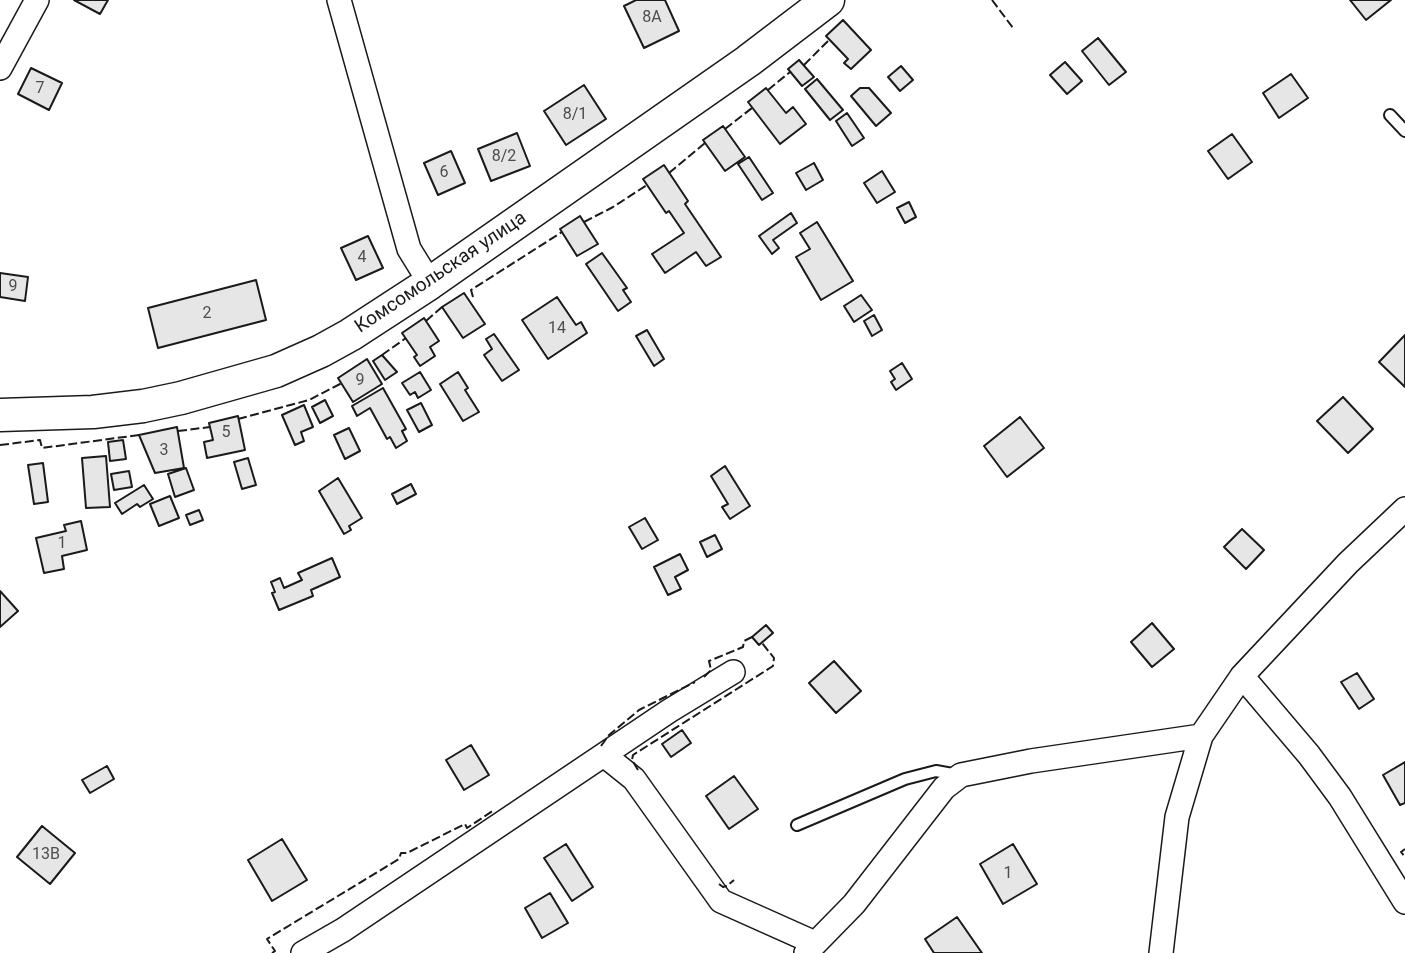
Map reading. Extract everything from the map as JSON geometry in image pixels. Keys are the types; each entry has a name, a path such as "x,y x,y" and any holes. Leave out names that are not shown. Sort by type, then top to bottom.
{"street":[{"path":"0,68 37,0"},
{"path":"339,0 408,249 430,283"},
{"name":"Комсомольская улица","path":"0,415 93,412 181,398 276,371 350,335 430,283 748,61 828,0"},
{"path":"1161,953 1177,817 1201,736 1242,676 1348,563 1405,509"},
{"path":"303,953 343,930 733,672"},
{"path":"1242,676 1309,755 1340,797 1405,902"},
{"path":"604,755 634,779 721,901 810,948 854,904 944,788 961,775 1031,761 1201,736"}],"lane":[{"path":"1390,115 1405,131"},
{"path":"797,825 905,779 936,771 961,775"}],"building":[{"path":"74,0 108,0 100,14"},
{"path":"636,0 665,0 679,31 644,48 624,6"},
{"path":"1350,0 1391,0 1366,20"},
{"path":"843,20 871,50 851,69 844,63 848,59 826,36"},
{"path":"1098,38 1126,72 1109,85 1082,51"},
{"path":"799,60 814,77 802,86 788,69"},
{"path":"1065,62 1082,81 1067,94 1050,75"},
{"path":"901,66 913,80 900,91 888,77"},
{"path":"31,68 62,83 49,110 18,94"},
{"path":"1291,74 1308,98 1279,118 1263,93"},
{"path":"817,79 843,110 830,120 805,89"},
{"path":"584,85 606,119 566,145 544,111"},
{"path":"766,88 786,113 793,107 806,124 780,144 748,102"},
{"path":"860,88 869,88 891,113 876,126 851,96"},
{"path":"847,113 864,138 852,146 836,121"},
{"path":"723,126 745,157 725,171 703,140"},
{"path":"517,133 530,166 491,181 478,149"},
{"path":"1232,134 1252,162 1228,179 1208,151"},
{"path":"451,151 465,183 438,195 424,163"},
{"path":"749,157 773,193 762,200 738,164"},
{"path":"814,163 823,180 806,190 796,173"},
{"path":"664,165 688,201 685,204 721,257 706,266 696,252 665,273 652,254 684,233 669,211 666,213 643,179"},
{"path":"882,171 895,192 877,203 864,183"},
{"path":"909,202 916,217 905,223 897,208"},
{"path":"791,213 797,223 773,240 779,248 772,254 759,236"},
{"path":"580,216 598,244 577,256 560,229"},
{"path":"817,222 853,281 821,300 796,257 810,249 800,233"},
{"path":"368,236 383,268 356,280 341,248"},
{"path":"602,253 627,288 623,290 631,302 618,311 586,264"},
{"path":"0,273 28,277 25,301 0,297"},
{"path":"256,280 266,320 158,348 148,308"},
{"path":"464,293 485,324 463,338 442,307"},
{"path":"861,295 872,310 854,322 844,306"},
{"path":"557,297 576,325 581,322 587,333 548,359 522,320"},
{"path":"874,315 882,330 872,336 864,321"},
{"path":"424,318 439,341 430,347 435,356 420,366 414,357 417,355 402,333"},
{"path":"647,330 664,359 654,366 636,336"},
{"path":"494,334 519,370 502,381 484,355 492,349 486,339"},
{"path":"1405,335 1405,387 1379,362"},
{"path":"382,355 397,372 385,380 373,361"},
{"path":"367,359 382,384 353,402 338,378"},
{"path":"902,363 912,379 896,390 891,382 895,379 890,371"},
{"path":"420,372 431,390 418,398 415,392 410,395 402,383"},
{"path":"458,372 468,388 465,390 479,412 463,421 440,384"},
{"path":"383,388 406,429 402,431 407,441 396,448 390,437 387,439 370,408 357,416 352,406"},
{"path":"1343,397 1373,429 1348,453 1317,421"},
{"path":"325,400 333,416 320,423 312,407"},
{"path":"421,403 432,425 419,432 407,410"},
{"path":"304,405 313,427 301,432 304,441 295,445 282,415"},
{"path":"238,416 245,450 207,458 204,442 213,440 209,423"},
{"path":"1020,417 1044,448 1007,477 984,446"},
{"path":"177,427 184,468 155,473 139,435"},
{"path":"349,428 360,451 345,459 334,435"},
{"path":"123,440 126,459 110,461 108,442"},
{"path":"106,456 110,507 86,508 82,458"},
{"path":"248,458 256,485 242,489 234,462"},
{"path":"43,463 48,502 34,504 28,465"},
{"path":"725,466 750,506 730,519 722,507 728,504 711,476"},
{"path":"186,468 194,490 175,497 168,474"},
{"path":"129,471 132,487 114,490 111,474"},
{"path":"338,478 362,518 349,526 351,530 344,534 319,491"},
{"path":"411,484 416,494 397,504 392,494"},
{"path":"144,485 153,499 140,507 137,504 122,514 115,503"},
{"path":"170,496 179,518 159,526 150,504"},
{"path":"199,510 203,520 190,525 186,515"},
{"path":"645,518 658,540 642,549 629,527"},
{"path":"81,521 87,550 62,556 64,569 44,573 36,538 66,531 64,525"},
{"path":"1242,529 1264,550 1246,569 1224,547"},
{"path":"715,535 722,549 707,557 700,542"},
{"path":"680,554 688,570 675,577 681,589 668,595 654,567"},
{"path":"332,558 340,577 311,590 313,596 279,610 271,582 280,578 284,588 302,580 298,573"},
{"path":"0,591 18,611 0,627"},
{"path":"1152,623 1174,649 1152,667 1131,642"},
{"path":"766,625 773,633 759,645 752,637"},
{"path":"834,661 861,691 836,713 809,683"},
{"path":"1357,673 1374,699 1359,709 1341,682"},
{"path":"682,730 691,743 671,757 662,744"},
{"path":"471,745 489,775 464,790 446,760"},
{"path":"1405,762 1405,803 1400,805 1383,775"},
{"path":"107,766 114,779 90,793 82,780"},
{"path":"734,776 758,809 729,829 706,796"},
{"path":"42,826 75,853 50,884 17,857"},
{"path":"282,839 307,880 272,901 248,860"},
{"path":"566,844 593,887 572,901 544,858"},
{"path":"1013,844 1037,884 1003,904 980,864"},
{"path":"550,893 568,923 542,938 525,908"},
{"path":"957,917 982,953 934,953 925,939"}],"fence":[{"path":"992,0 1013,28"},
{"path":"804,65 830,39"},
{"path":"768,90 790,72"},
{"path":"725,129 752,108"},
{"path":"669,173 705,143"},
{"path":"584,222 647,185"},
{"path":"473,297 471,290 562,232"},
{"path":"426,321 442,307"},
{"path":"382,355 406,338"},
{"path":"238,419 309,400 342,383"},
{"path":"178,431 210,427"},
{"path":"0,445 40,440 42,448 139,435"},
{"path":"704,677 711,670 709,661 743,647 744,641 752,637"},
{"path":"638,770 632,760 633,755 773,666 774,658 762,643"},
{"path":"601,746 609,735 639,710 695,682"},
{"path":"272,953 275,951 267,939 399,859 401,853 407,853 465,824 467,828 494,810"},
{"path":"1405,849 1401,852 1405,857"},
{"path":"719,884 727,886 734,880"}]}
